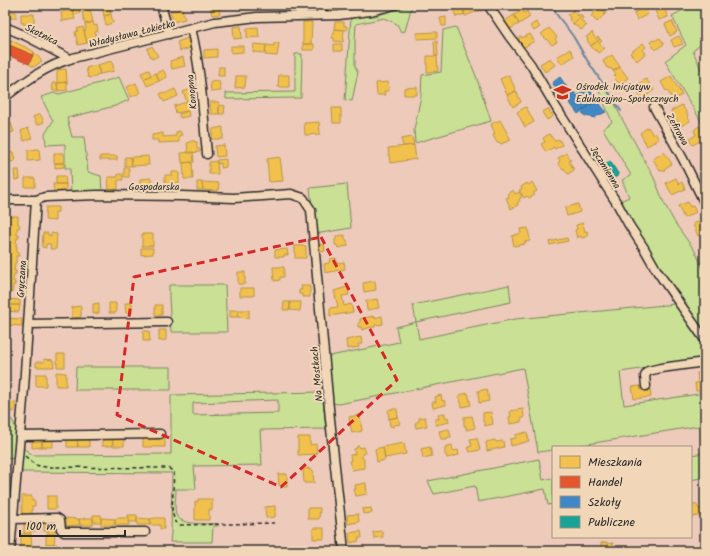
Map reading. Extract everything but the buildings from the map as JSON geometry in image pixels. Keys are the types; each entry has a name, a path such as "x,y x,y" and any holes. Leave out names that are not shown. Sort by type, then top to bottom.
{"street":[{"path":"161,5 169,34"},
{"path":"321,5 321,15"},
{"name":"Władysława Łokietka","path":"5,97 30,78 53,65 70,59 215,22 256,17 339,15 364,12 394,5"},
{"name":"Jęczmienna","path":"488,5 531,65 618,205 628,225 644,248 656,271 705,340"},
{"name":"Skotnica","path":"5,27 26,36 70,59"},
{"name":"Konopna","path":"191,28 198,65 207,154"},
{"name":"Zefirowa","path":"654,107 683,159 705,204"},
{"name":"Gospodarska","path":"5,200 36,200 45,198 97,195 234,198 291,194 303,198"},
{"name":"Na Mostkach","path":"303,198 311,210 344,551"},
{"name":"Gryczana","path":"10,551 20,436 36,200"},
{"path":"28,324 167,322"},
{"path":"646,386 645,376 648,370 705,362"},
{"path":"20,436 160,434"},
{"path":"5,498 14,499"},
{"path":"13,519 57,518 60,520 61,529 64,532 145,532"}],"path":[{"path":"19,446 35,465 45,467 168,468 174,472 172,511 174,522 180,525 274,523"}],"highlighted area":[{"path":"321,237 397,380 281,487 117,415 134,277"}],"green space":[{"path":"412,5 405,31 401,32 397,24 384,18 356,24 355,66 358,72 352,101 345,100 351,17 375,16"},
{"path":"692,5 705,5 705,40 693,51 705,78 705,128 665,61 686,45 672,16"},
{"path":"456,27 476,76 491,121 415,143 414,130 421,96 422,75 441,72 443,30"},
{"path":"295,54 302,54 301,98 226,99 226,93 295,92"},
{"path":"119,77 129,100 115,106 67,118 72,137 84,137 88,172 101,176 102,193 71,195 70,168 65,168 65,144 46,145 45,134 53,121 41,97 54,93 59,94"},
{"path":"605,82 621,117 654,178 664,203 675,223 695,251 705,273 705,334 661,272 645,241 618,202 629,197 622,180 631,175 603,129 612,122 597,86"},
{"path":"347,184 351,228 315,234 310,188"},
{"path":"169,285 225,285 227,332 171,332"},
{"path":"509,285 511,302 416,322 413,305"},
{"path":"676,304 705,342 705,360 620,372 624,405 705,393 705,425 575,446 552,446 552,450 538,452 523,368 339,404 332,403 325,357 399,342 396,327 416,322 419,339 515,319"},
{"path":"76,367 171,367 171,390 75,390"},
{"path":"322,392 326,429 260,430 262,465 194,466 196,489 176,489 175,512 179,519 183,521 201,524 218,524 218,526 213,526 212,542 170,542 172,473 19,472 23,448 33,455 171,454 171,395","holes":["278,400 278,413 193,415 193,403"]},
{"path":"5,416 12,420 16,428 13,459 5,458"},
{"path":"705,453 705,477 692,480 692,455"},
{"path":"539,459 543,480 552,478 552,504 548,505 545,489 478,502 475,486 434,494 428,481"}],"waterway":[{"path":"552,5 557,15 573,36 621,111"}],"place":[{"name":"Ośrodek Inicjatyw Edukacyjno-Społecznych","path":"563,92"}]}
